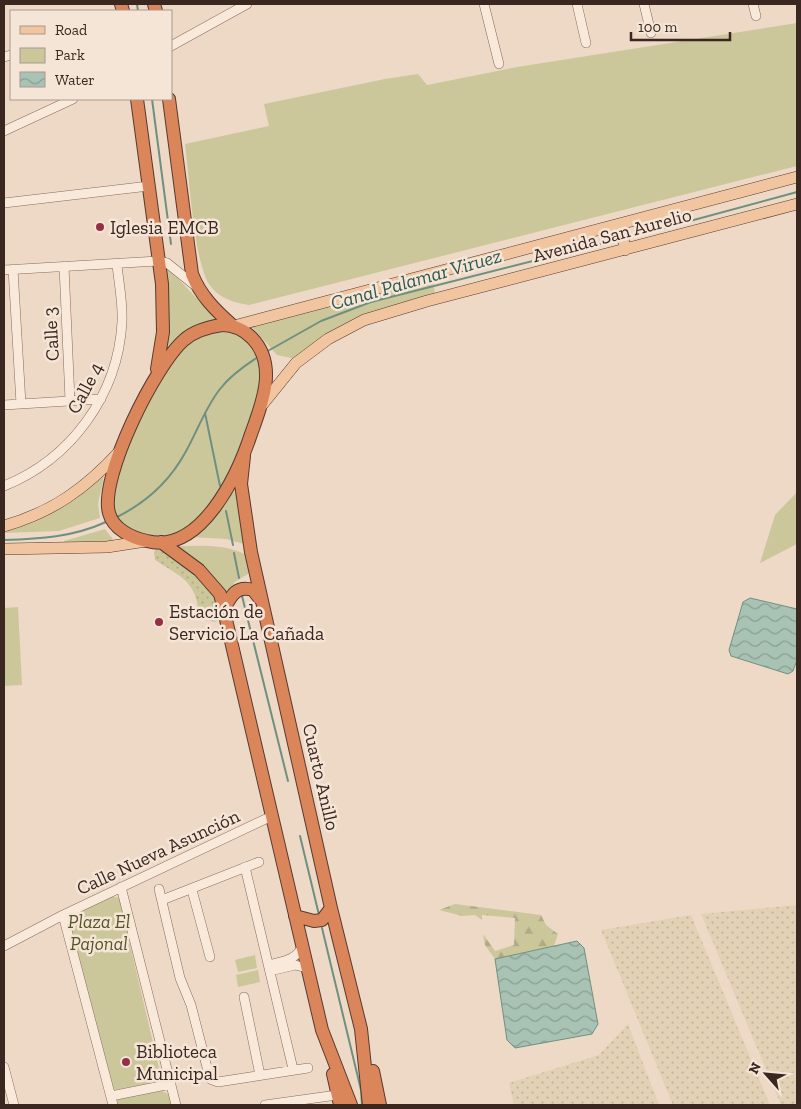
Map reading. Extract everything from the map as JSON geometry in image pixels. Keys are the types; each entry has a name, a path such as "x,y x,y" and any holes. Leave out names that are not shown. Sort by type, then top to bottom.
{"highway":[{"path":"137,100 163,300 163,332 155,378"},
{"path":"169,100 190,262 197,287 207,301 233,326 248,334 261,351 266,372 262,404 244,456 228,488 206,517 179,537 160,542 146,541 118,528 111,519 108,508 111,480 133,419 155,378 174,350 185,339 211,327 233,326"},
{"name":"Cuarto Anillo","path":"244,456 241,484 260,599 331,908 361,1029 369,1105"},
{"path":"160,542 199,570 220,594 338,1100"},
{"path":"224,609 231,596 241,588 253,590 260,599"},
{"path":"295,916 314,921 322,920 331,908"},
{"path":"361,1029 380,1105"},
{"path":"322,1030 351,1105"}],"main road":[{"name":"Avenida San Aurelio","path":"233,326 621,228 797,177"},
{"name":"Avenida San Aurelio","path":"262,404 296,363 328,339 364,320 625,247 797,204"},
{"path":"621,228 625,247"},
{"path":"4,526 50,508 72,496 93,480 120,451"},
{"path":"4,549 107,547 146,541"}],"street":[{"path":"172,45 246,4"},
{"path":"484,4 499,64"},
{"path":"577,4 586,43"},
{"path":"644,4 651,33"},
{"path":"753,4 756,16"},
{"path":"4,131 71,100"},
{"path":"4,203 149,186"},
{"path":"20,404 10,272 64,271 158,261 167,263 197,287"},
{"name":"Calle 4","path":"4,486 31,472 64,448 86,422 101,399 116,362 120,337 121,304 117,265"},
{"name":"Calle 3","path":"64,271 70,400"},
{"path":"4,406 101,399"},
{"name":"Calle Nueva Asunción","path":"4,946 63,915 272,816"},
{"path":"162,900 192,890 259,862"},
{"path":"246,867 294,1069"},
{"path":"121,887 176,1105"},
{"path":"159,889 180,978 191,1005 210,1079 218,1082 308,1068"},
{"path":"192,890 210,956"},
{"path":"63,915 110,1103 171,1084"},
{"path":"269,968 291,960 299,954 303,946"},
{"path":"269,968 301,965 307,968 309,972"},
{"path":"244,998 260,1075"},
{"path":"4,1067 14,1105"},
{"path":"265,1105 338,1100"}],"shaded area":[{"path":"797,905 797,1105 781,1105 701,914"},
{"path":"691,915 770,1105 673,1105 601,930"},
{"path":"628,1024 659,1105 514,1105 509,1083 599,1055"}],"green space":[{"path":"797,23 797,166 249,305 232,301 217,293 209,284 204,273 196,238 185,144 269,126 264,104 385,79 418,74 427,85 517,67"},
{"path":"163,266 173,273 217,320 188,331 165,352"},
{"path":"433,278 435,295 363,316 296,359 277,355 251,326"},
{"path":"212,332 229,333 240,336 249,342 253,347 260,366 260,392 253,421 242,452 209,506 191,525 173,535 166,536 145,534 131,529 118,523 114,506 115,486 128,444 137,423 181,347 194,338"},
{"path":"104,476 98,504 100,518 59,531 4,533 71,501"},
{"path":"238,486 237,502 244,544 226,539 191,537 222,508"},
{"path":"797,492 797,544 760,563 775,515"},
{"path":"105,529 115,542 64,543 64,541"},
{"path":"174,546 212,546 240,552 248,556 251,572 235,582 225,595"},
{"path":"156,549 180,562 199,577 213,592 218,600 220,618 216,622 198,619 195,612 198,608 196,598 189,584 155,560 154,552"},
{"path":"18,607 22,685 4,686 4,608"},
{"name":"Plaza El Pajonal","path":"111,896 119,898 162,1081 114,1090 68,918"},
{"path":"455,904 541,915 546,925 558,934 554,946 495,959 485,945 483,934 495,951 514,945 515,918 482,915 482,920 475,915 462,916 439,910"},
{"path":"255,955 257,968 238,972 235,960"},
{"path":"258,970 260,982 238,987 236,975"},
{"path":"162,1091 168,1094 171,1105 116,1105 119,1098"}],"water":[{"path":"750,598 797,609 797,660 793,671 788,674 731,656 729,650 743,602"},
{"path":"577,941 584,948 598,1024 592,1034 515,1048 507,1040 495,959"}],"waterway":[{"path":"137,4 138,10"},
{"path":"152,100 171,244"},
{"name":"Canal Palamar Viruez","path":"627,238 797,192"},
{"name":"Canal Palamar Viruez","path":"266,352 321,321 371,302 620,239"},
{"name":"Canal Palamar Viruez","path":"115,518 146,499 163,483 179,464 205,412 220,389 228,380 258,357"},
{"path":"205,413 220,486"},
{"path":"226,511 233,545"},
{"name":"Canal Palamar Viruez","path":"4,540 69,534 106,522"},
{"path":"234,553 239,578"},
{"path":"242,596 288,781"},
{"path":"300,836 319,915"},
{"path":"322,928 361,1090 362,1105"}],"place":[{"name":"Iglesia EMCB","path":"100,227"},
{"name":"Estación de Servicio La Cañada","path":"159,622"},
{"name":"Biblioteca Municipal","path":"126,1062"}]}
